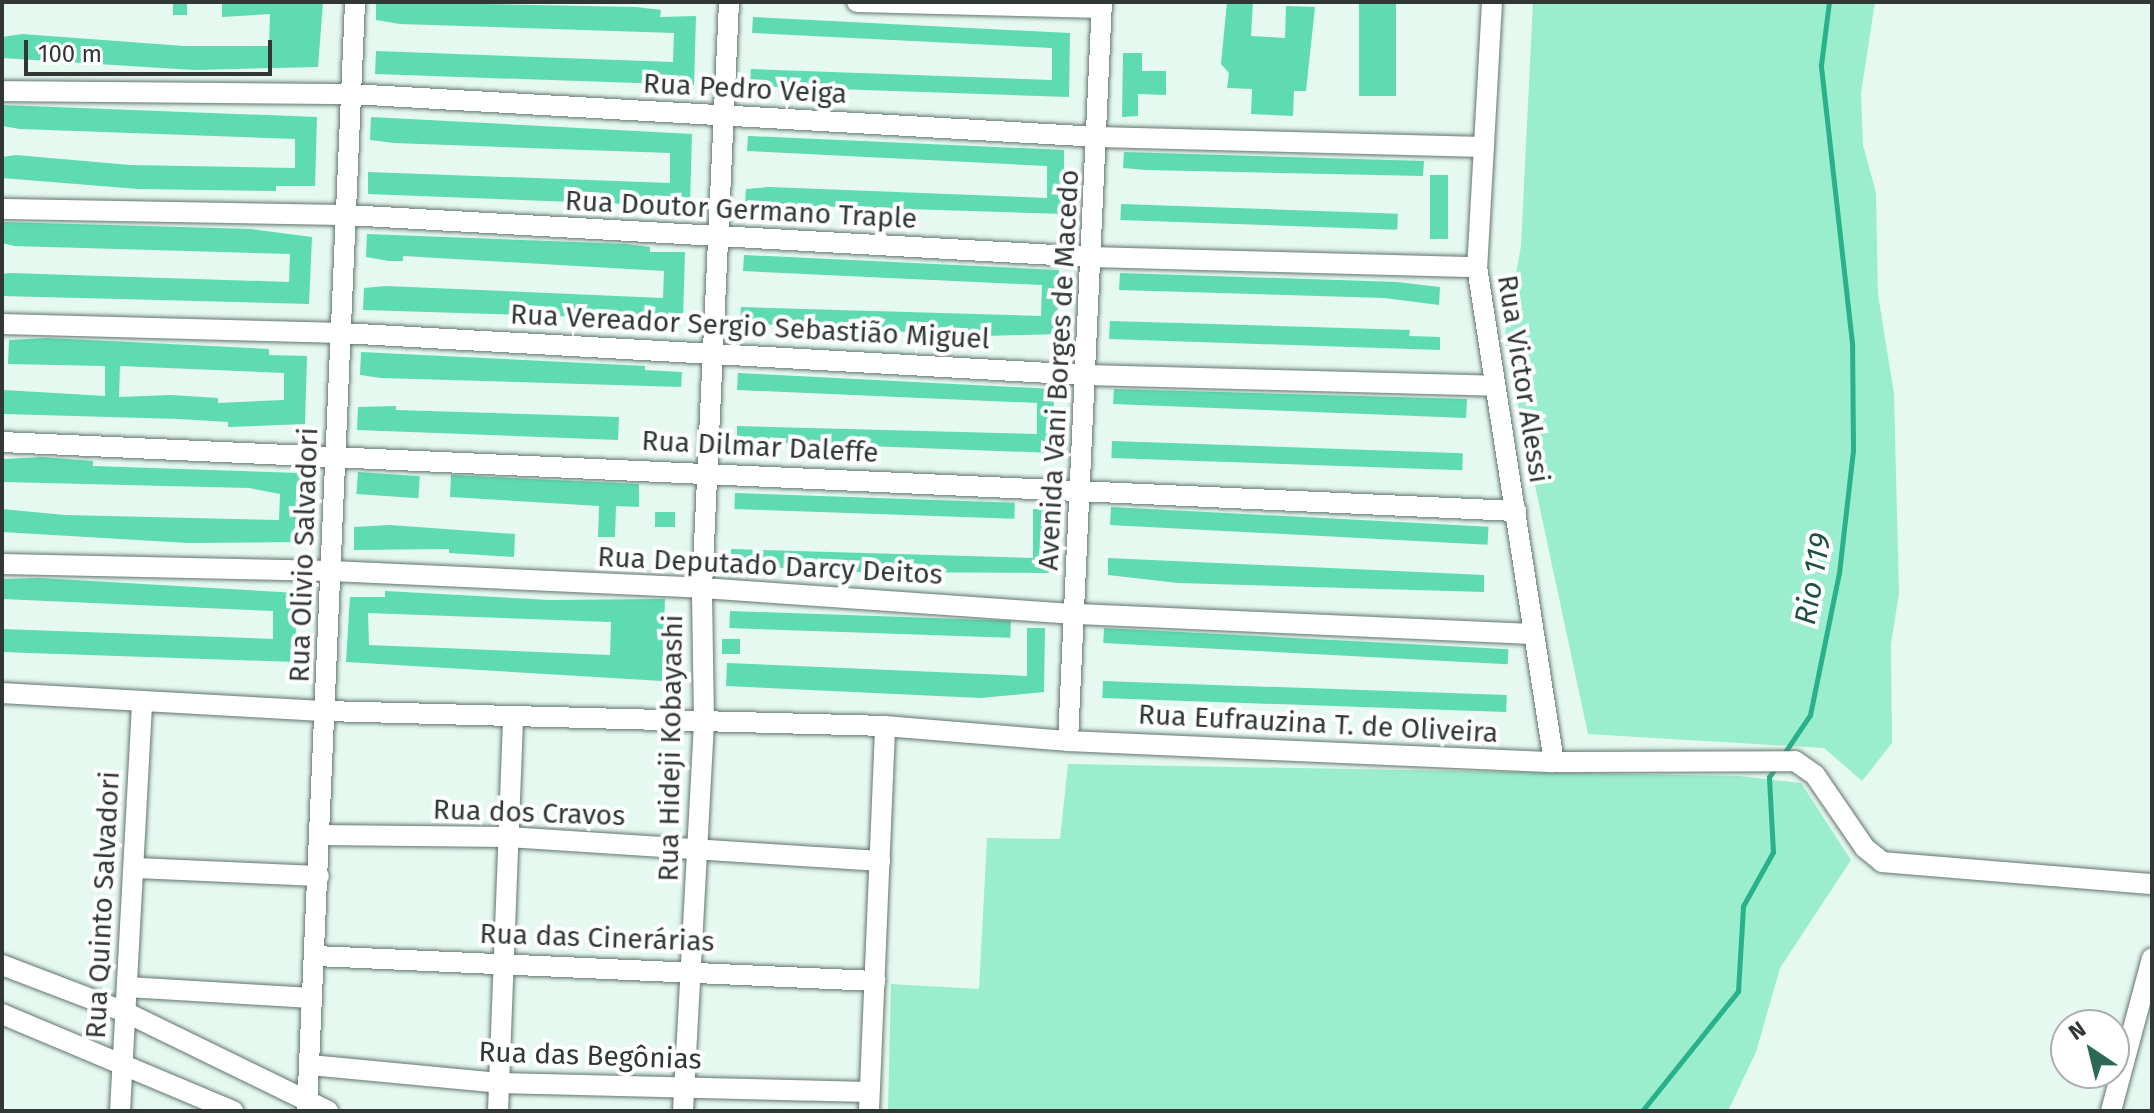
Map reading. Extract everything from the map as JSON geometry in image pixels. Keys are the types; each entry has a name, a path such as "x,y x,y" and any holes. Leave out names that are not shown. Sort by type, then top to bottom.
{"street":[{"name":"Rua Olivio Salvadori","path":"308,1106 355,2"},
{"name":"Rua Hideji Kobayashi","path":"683,1111 704,721 702,588 716,351 722,116 729,2"},
{"path":"857,2 1102,5"},
{"name":"Rua Victor Alessi","path":"1492,2 1477,267 1554,762"},
{"name":"Avenida Vani Borges de Macedo","path":"1068,741 1102,5"},
{"name":"Rua Pedro Veiga","path":"2,91 351,94 1098,137 1484,147"},
{"name":"Rua Doutor Germano Traple","path":"2,209 346,215 1090,257 1477,267"},
{"name":"Rua Vereador Sergio Sebastião Miguel","path":"2,324 341,333 716,351 1086,375 1495,386"},
{"name":"Rua Dilmar Daleffe","path":"2,442 1516,511"},
{"name":"Rua Deputado Darcy Deitos","path":"2,564 331,571 702,588 1076,614 1534,634"},
{"name":"Rua Eufrauzina T. de Oliveira","path":"2,693 325,711 885,726 1068,741 1554,762 1795,761 1815,775 1865,848 1882,862 2152,884"},
{"name":"Rua Quinto Salvadori","path":"120,1111 142,703"},
{"path":"498,1111 513,716"},
{"path":"869,1102 885,726"},
{"name":"Rua dos Cravos","path":"319,835 508,837 880,861"},
{"path":"135,868 319,876"},
{"name":"Rua das Cinerárias","path":"316,956 692,969 875,981"},
{"path":"2111,1111 2152,958"},
{"path":"2,965 125,1012 308,1106 328,1111"},
{"path":"127,987 312,998"},
{"path":"2,1014 233,1111"},
{"name":"Rua das Begônias","path":"310,1065 499,1083 685,1087 869,1102"}],"green space":[{"path":"1533,2 1875,2 1861,93 1863,145 1876,193 1878,294 1894,394 1899,593 1891,644 1892,743 1862,781 1824,748 1588,734 1504,340 1521,246"},
{"path":"1068,764 1739,776 1801,783 1851,860 1780,968 1756,1052 1728,1111 888,1111 891,984 979,989 987,838 1060,839"}],"building":[{"path":"173,2 187,2 187,15 173,15"},
{"path":"222,2 323,2 318,67 194,70 2,58 2,37 22,34 184,46 269,46 270,14 222,17"},
{"path":"376,2 636,7 661,10 660,17 696,16 694,85 375,74 376,51 673,62 674,33 400,24 376,20"},
{"path":"1227,2 1253,2 1251,36 1285,38 1286,6 1315,7 1306,91 1294,91 1293,116 1251,114 1252,89 1227,88 1229,73 1221,64"},
{"path":"1359,2 1396,2 1396,96 1359,96"},
{"path":"753,17 1070,33 1069,97 750,86 751,69 1052,80 1052,48 752,33"},
{"path":"1123,53 1142,53 1142,71 1166,71 1166,95 1138,94 1138,116 1122,117"},
{"path":"2,105 317,117 315,186 276,186 276,191 138,189 2,178 2,157 16,155 130,165 295,168 295,139 20,129 2,126"},
{"path":"371,117 692,134 690,202 651,205 368,194 368,172 670,183 670,153 394,143 370,140"},
{"path":"748,136 1064,150 1064,214 745,204 746,189 769,187 1047,198 1047,166 747,151"},
{"path":"1124,152 1424,161 1423,176 1146,170 1123,168"},
{"path":"1430,175 1448,175 1448,239 1430,239"},
{"path":"1121,204 1398,214 1397,230 1120,220"},
{"path":"2,222 251,229 312,237 309,304 2,296 2,274 10,273 289,282 290,254 14,246 2,243"},
{"path":"367,234 626,244 650,247 650,252 685,252 683,320 363,310 364,288 386,286 663,298 664,271 403,256 403,261 389,261 366,257"},
{"path":"744,255 1059,270 1057,334 986,336 740,323 741,307 1041,316 1042,285 743,271"},
{"path":"1120,273 1397,282 1440,287 1439,305 1384,298 1119,290"},
{"path":"1110,321 1410,330 1409,336 1440,337 1440,350 1109,339"},
{"path":"47,338 269,349 269,355 307,356 305,424 228,427 228,422 179,419 4,414 4,390 105,396 105,366 8,364 9,340","holes":["120,366 284,373 284,400 218,403 218,398 171,395 119,397"]},
{"path":"361,352 645,366 645,370 682,372 681,387 381,378 360,375"},
{"path":"738,373 1054,389 1053,453 737,441 737,426 1037,434 1037,403 737,390"},
{"path":"1114,389 1467,399 1466,418 1113,404"},
{"path":"396,406 396,410 619,417 618,440 357,430 358,407"},
{"path":"1112,441 1463,453 1462,470 1111,458"},
{"path":"42,457 93,461 93,466 301,473 300,542 188,543 2,532 2,509 65,515 279,520 280,494 249,488 3,482 4,459"},
{"path":"358,472 420,476 418,498 356,494"},
{"path":"451,475 639,484 639,507 616,506 615,537 598,537 599,506 450,497"},
{"path":"735,493 1015,503 1014,519 734,509"},
{"path":"1111,507 1488,527 1488,545 1110,525"},
{"path":"1033,509 1050,509 1049,573 851,572 731,565 731,549 1033,558"},
{"path":"655,512 675,512 675,527 655,527"},
{"path":"390,525 515,534 514,557 449,553 449,549 354,550 354,527"},
{"path":"1108,558 1484,575 1484,592 1178,583 1108,575"},
{"path":"39,578 297,593 295,662 2,652 2,629 273,639 273,611 2,599 2,579"},
{"path":"385,591 549,600 665,599 662,681 346,662 350,597 385,597","holes":["368,613 611,622 610,655 369,645"]},
{"path":"730,611 1011,621 1010,638 729,628"},
{"path":"1027,628 1045,628 1044,692 981,698 726,686 727,663 1027,676"},
{"path":"1104,628 1508,649 1508,664 1103,643"},
{"path":"722,639 740,639 740,654 722,654"},
{"path":"1103,681 1507,695 1506,712 1102,698"}],"waterway":[{"name":"Rio 119","path":"1783,755 1810,715 1839,573 1853,450 1852,343 1821,65 1829,2"},
{"name":"Rio 119","path":"1642,1111 1738,991 1743,906 1773,852 1769,777 1776,767"}]}
